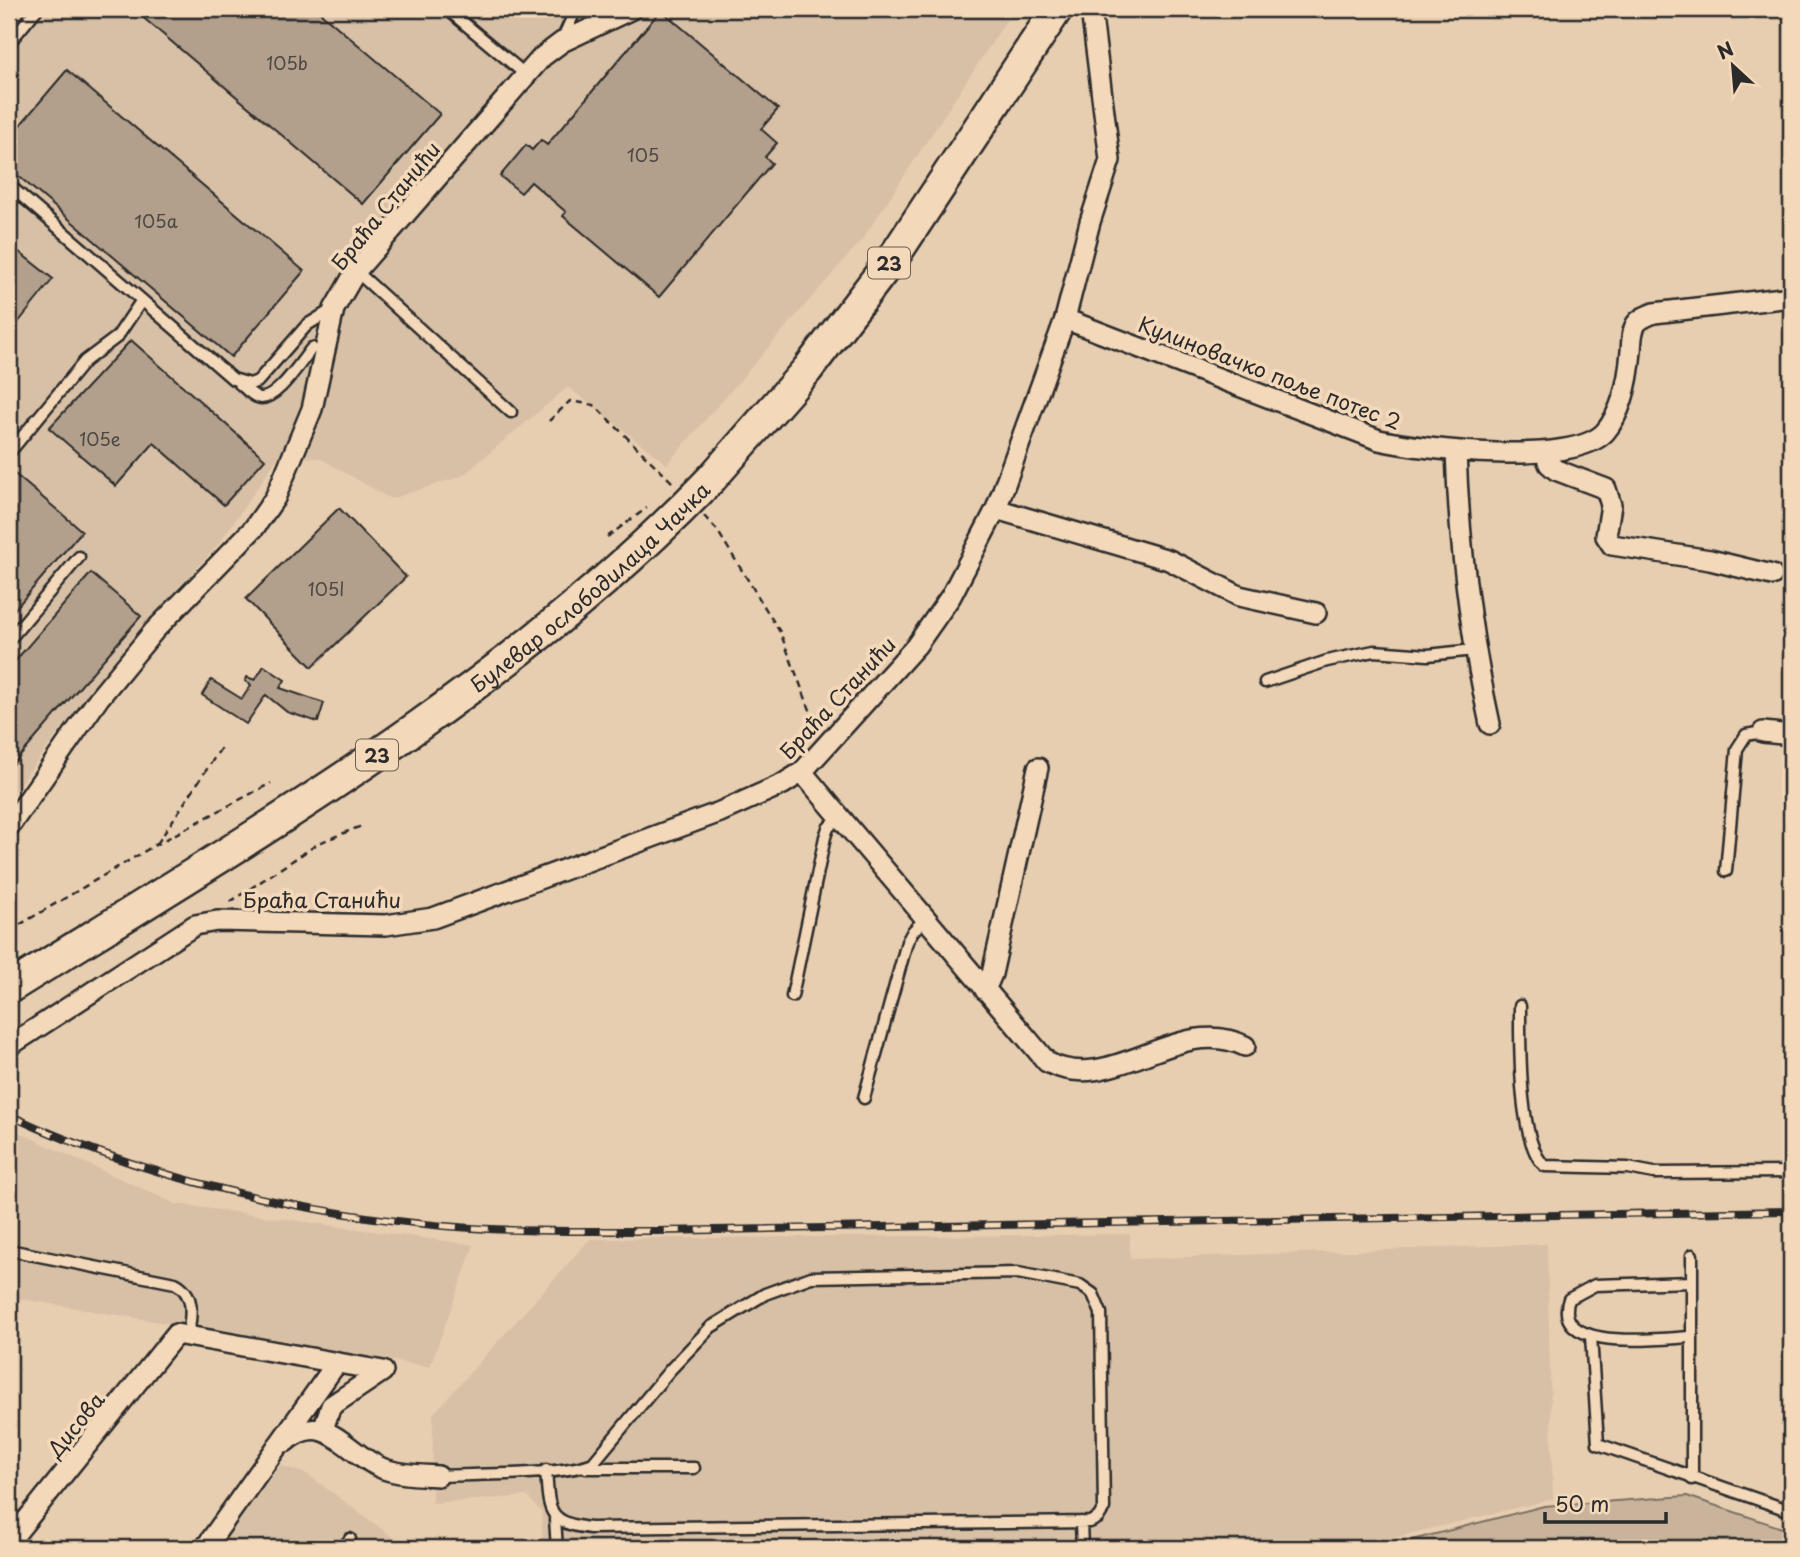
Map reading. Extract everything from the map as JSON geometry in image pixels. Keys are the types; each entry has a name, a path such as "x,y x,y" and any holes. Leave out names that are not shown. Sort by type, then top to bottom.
{"main road":[{"name":"Булевар ослободилаца Чачка","path":"9,988 254,835 402,738 499,668 602,584 712,478 807,370 883,272 1057,9"}],"street":[{"name":"Браћа Станићи","path":"9,827 99,698 154,631 254,528 275,498 312,409 334,309 356,271 542,57 562,42 632,9"},
{"name":"Браћа Станићи","path":"9,1046 174,936 195,925 217,921 386,925 433,918 720,813 783,785 802,772 916,646 957,585 996,509 1065,319 1090,222 1110,160 1091,9"},
{"name":"Кулиновачко поље потес 2","path":"1065,319 1379,440 1412,448 1545,452 1589,443 1607,430 1623,394 1634,327 1644,317 1667,311 1791,297"},
{"path":"1456,451 1460,537 1474,650 1490,724"},
{"path":"1545,452 1549,464 1556,470 1605,489 1611,505 1606,536 1612,545 1710,560 1772,575"},
{"path":"996,509 1169,560 1239,596 1315,613"},
{"path":"1763,732 1791,735"},
{"path":"985,990 991,981 1038,768"},
{"path":"802,772 1039,1054 1068,1070 1112,1065 1193,1039 1226,1039 1245,1046"},
{"path":"182,1335 383,1371 331,1406 324,1429"},
{"name":"Дисова","path":"9,1542 182,1335"},
{"path":"205,1548 336,1364"},
{"path":"275,1451 304,1429 324,1429 384,1469 438,1476"}],"lane":[{"path":"9,43 37,9"},
{"path":"447,9 526,75"},
{"path":"562,42 576,9"},
{"path":"9,184 258,398 267,398 278,391 312,348"},
{"path":"356,271 511,412"},
{"path":"9,453 85,361 117,337 142,300"},
{"path":"233,379 250,384 258,381 307,324 334,309"},
{"path":"9,640 79,557"},
{"path":"1265,682 1327,661 1374,651 1428,655 1474,650"},
{"path":"1726,871 1737,749 1746,735 1763,732"},
{"path":"792,996 825,837 828,828 839,817"},
{"path":"864,1098 907,942 925,919"},
{"path":"1520,1006 1520,1072 1533,1152 1545,1166 1628,1168 1654,1173 1791,1172"},
{"path":"9,1250 175,1283 188,1294 191,1305 182,1335"},
{"path":"1692,1255 1692,1479"},
{"path":"555,1519 569,1526 590,1528 1081,1522 1098,1518 1104,1508 1101,1313 1093,1294 1080,1284 1018,1273 811,1277 765,1294 711,1327 670,1370 604,1453 582,1468"},
{"path":"1692,1282 1595,1285 1578,1291 1569,1299 1565,1311 1569,1322 1591,1336 1610,1340 1692,1337"},
{"path":"1591,1336 1598,1444 1692,1479 1791,1511"},
{"path":"438,1476 546,1469 694,1468"},
{"path":"546,1469 549,1506 555,1519 557,1548"},
{"path":"1081,1522 1082,1548"},
{"path":"343,1548 350,1539"}],"path":[{"path":"549,421 570,401 594,404 681,491"},
{"path":"699,511 717,530 780,632 816,727 831,739"},
{"path":"157,844 222,748"},
{"path":"9,931 157,844 271,783"},
{"path":"229,903 319,843 364,825"}],"shaded area":[{"path":"9,9 1014,9 862,240 667,464 568,387 462,476 391,499 319,458 279,456 218,545 125,646 9,798"},
{"path":"9,1128 176,1204 474,1245 430,1367 9,1297"},
{"path":"1130,1234 1130,1259 1547,1244 1553,1499 1351,1548 543,1548 541,1512 527,1496 432,1503 433,1414 590,1239"},
{"path":"280,1465 307,1474 408,1548 219,1548"},
{"path":"1687,1496 1791,1531 1791,1548 1381,1548 1544,1506"}],"building":[{"path":"133,9 316,9 440,114 363,204"},
{"path":"661,10 778,109 761,129 777,143 765,157 772,163 659,297 563,216 566,212 531,182 521,193 500,176 526,145 532,150 541,140 547,145"},
{"path":"67,70 304,271 231,357 9,168 9,138"},
{"path":"9,244 53,279 9,334"},
{"path":"131,340 265,459 224,505 154,443 116,486 49,428"},
{"path":"9,469 82,531 9,616"},
{"path":"339,508 406,577 312,667 246,599"},
{"path":"91,573 141,616 9,769 9,668"},
{"path":"264,666 285,680 280,688 324,703 318,722 287,712 266,695 246,724 202,695 211,680 242,699 251,685 245,681 247,677 255,680"}],"railway":[{"path":"9,1115 113,1157 221,1189 332,1212 470,1228 656,1231 1791,1211"}]}
